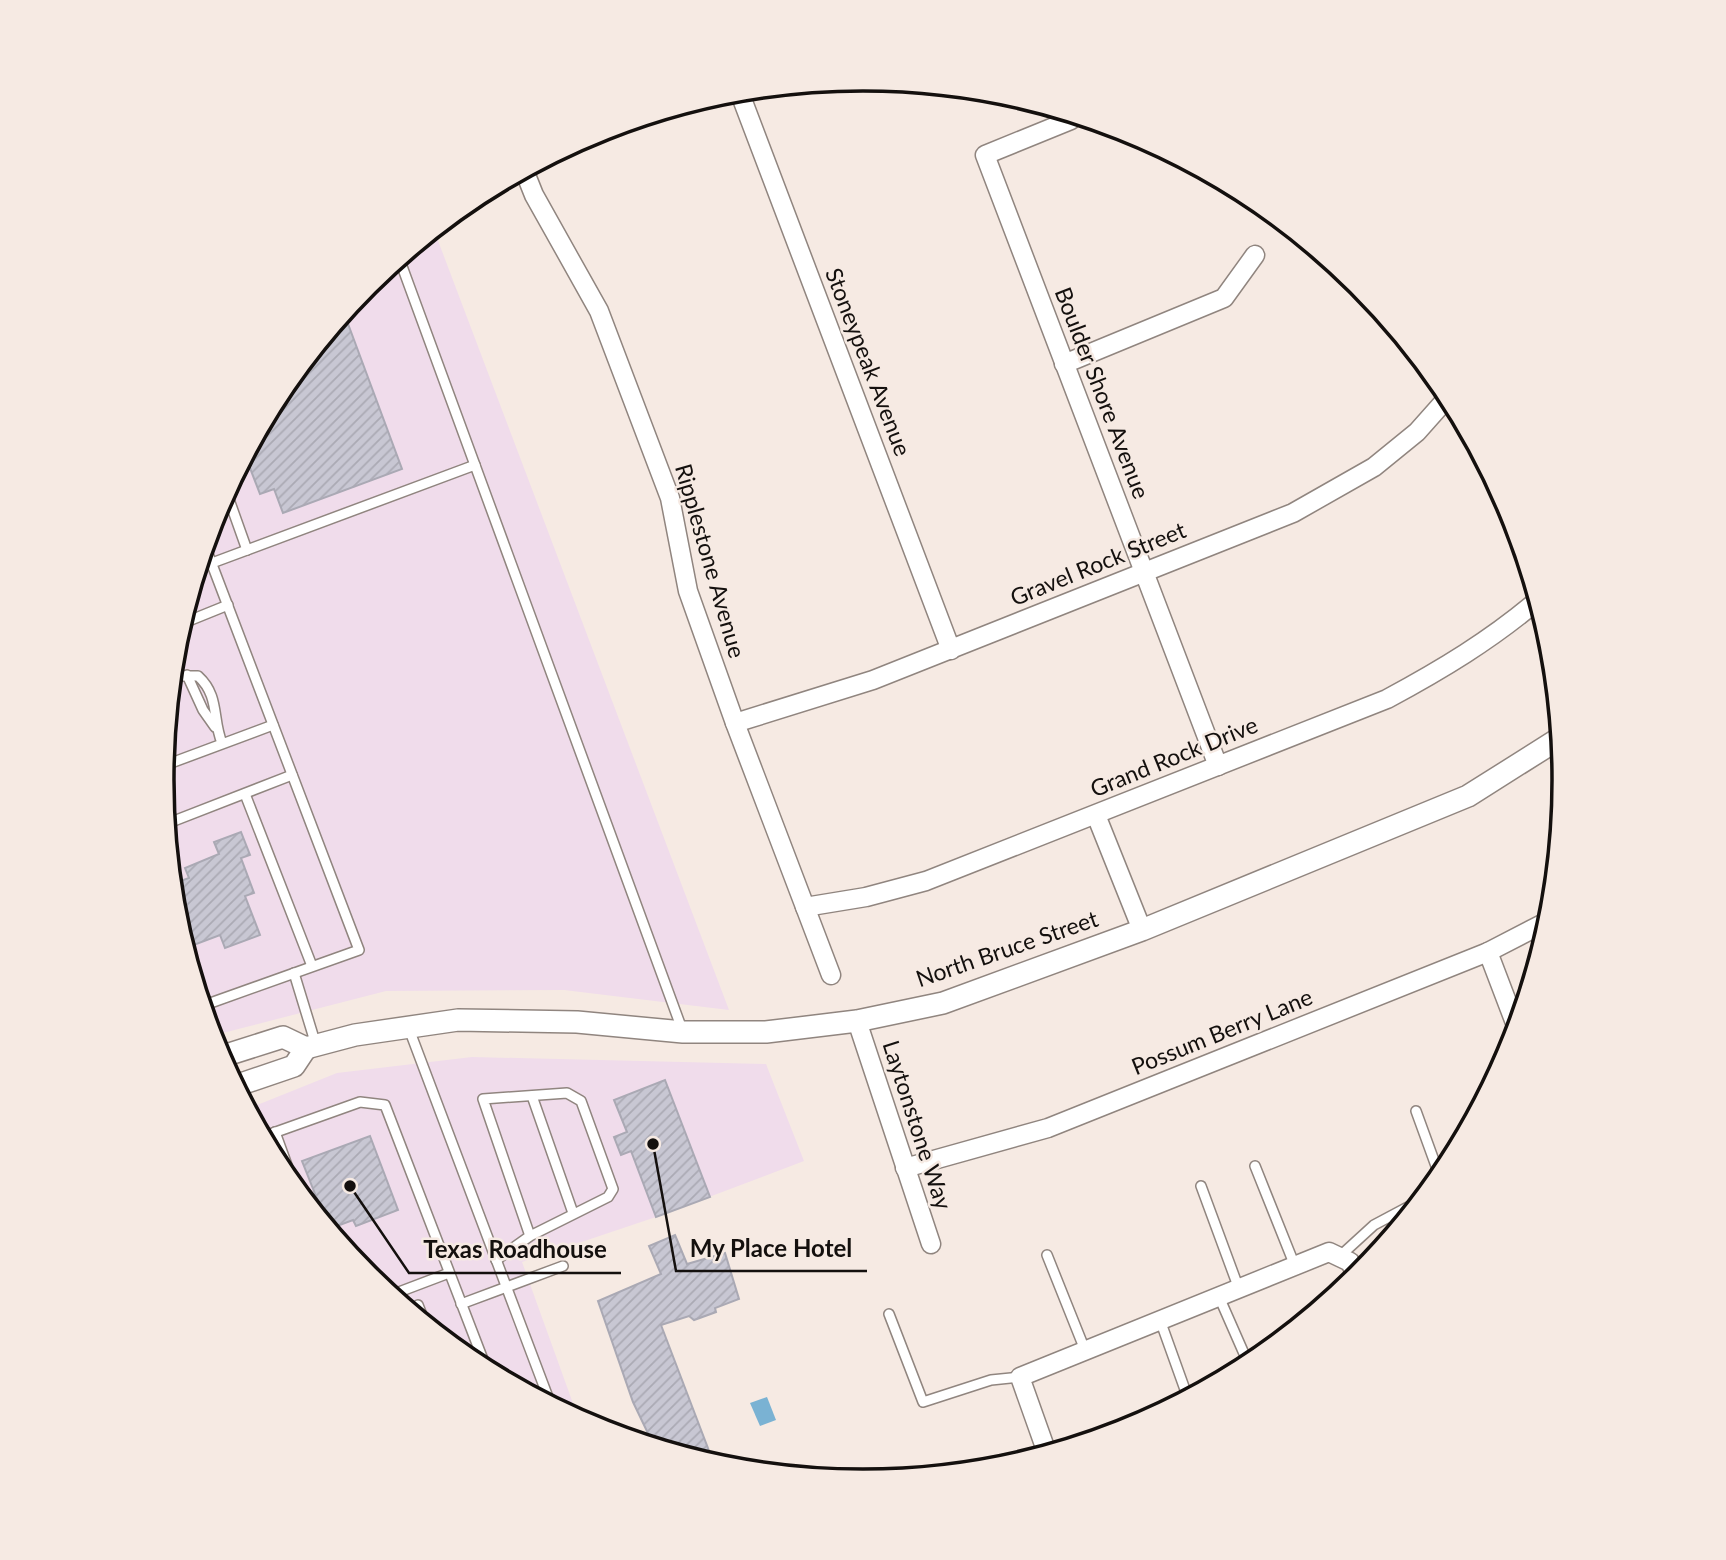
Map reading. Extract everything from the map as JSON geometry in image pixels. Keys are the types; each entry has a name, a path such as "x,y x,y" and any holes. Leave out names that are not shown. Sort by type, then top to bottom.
{"street":[{"name":"Stoneypeak Avenue","path":"743,102 951,650"},
{"name":"Boulder Shore Avenue","path":"1066,122 985,155 1218,766"},
{"name":"Ripplestone Avenue","path":"527,178 599,311 670,498 688,591 831,975"},
{"path":"1064,364 1224,298 1255,255"},
{"name":"Gravel Rock Street","path":"735,723 873,680 1293,513 1374,467 1417,432 1441,405"},
{"name":"Grand Rock Drive","path":"805,907 866,897 926,881 1387,699 1447,666 1504,628 1530,607"},
{"name":"North Bruce Street","path":"231,1054 283,1037 311,1046 458,1020 578,1022 683,1032 766,1032 857,1021 943,1003 1142,930 1468,796 1551,744"},
{"path":"1096,815 1142,930"},
{"name":"Possum Berry Lane","path":"905,1168 1048,1128 1488,952 1536,927"},
{"path":"1488,952 1511,1012"},
{"name":"Laytonstone Way","path":"857,1021 932,1244"},
{"path":"244,1083 294,1066 311,1046"},
{"path":"1044,1445 1020,1377 1160,1320 1220,1299 1329,1252 1352,1265"}],"lane":[{"path":"403,267 683,1032"},
{"path":"212,563 475,465"},
{"path":"231,505 247,550"},
{"path":"211,560 359,950 212,1003"},
{"path":"193,618 228,606"},
{"path":"182,675 198,677 209,686 216,705 215,727 222,743"},
{"path":"174,762 273,724"},
{"path":"175,821 292,775"},
{"path":"245,794 312,966"},
{"path":"295,973 311,1046"},
{"path":"408,1027 546,1392"},
{"path":"496,1260 530,1236 608,1197 613,1189 581,1101 567,1093 483,1099 530,1236"},
{"path":"532,1096 573,1213"},
{"path":"272,1133 359,1102 385,1105 480,1353"},
{"path":"1416,1111 1435,1164"},
{"path":"275,1132 281,1148"},
{"path":"1255,1166 1295,1266"},
{"path":"1200,1186 1239,1289"},
{"path":"1339,1256 1374,1225 1400,1211"},
{"path":"1047,1255 1085,1350"},
{"path":"461,1304 564,1266"},
{"path":"402,1292 449,1273"},
{"path":"1220,1299 1244,1354"},
{"path":"888,1314 923,1402 991,1380 1020,1377"},
{"path":"1160,1320 1185,1389"}],"shaded area":[{"path":"437,239 729,1010 564,990 386,991 222,1033 197,958 180,870 175,825 175,735 187,646 197,602 226,516 266,435 316,361 345,326 376,293"},
{"path":"472,1057 766,1064 804,1161 656,1217 522,1262 574,1405 518,1377 480,1353 409,1298 345,1234 290,1163 256,1105 337,1073"}],"water":[{"path":"767,1397 776,1420 760,1426 750,1403"}],"building":[{"path":"348,323 402,469 283,513 274,489 260,494 249,467 290,397"},
{"path":"241,832 250,855 241,858 254,893 245,896 260,935 225,948 220,935 194,945 182,881 189,878 185,868 219,854 214,842"},
{"path":"665,1080 710,1197 656,1217 631,1151 621,1155 614,1137 627,1132 614,1100"},
{"path":"370,1136 398,1210 356,1226 353,1220 338,1226 318,1202 302,1161"},
{"path":"675,1235 687,1264 725,1253 739,1299 694,1320 689,1316 661,1325 709,1452 648,1434 633,1402 598,1301 661,1274 649,1246"}],"place":[{"name":"My Place Hotel","path":"653,1144"},
{"name":"Texas Roadhouse","path":"350,1186"}]}
